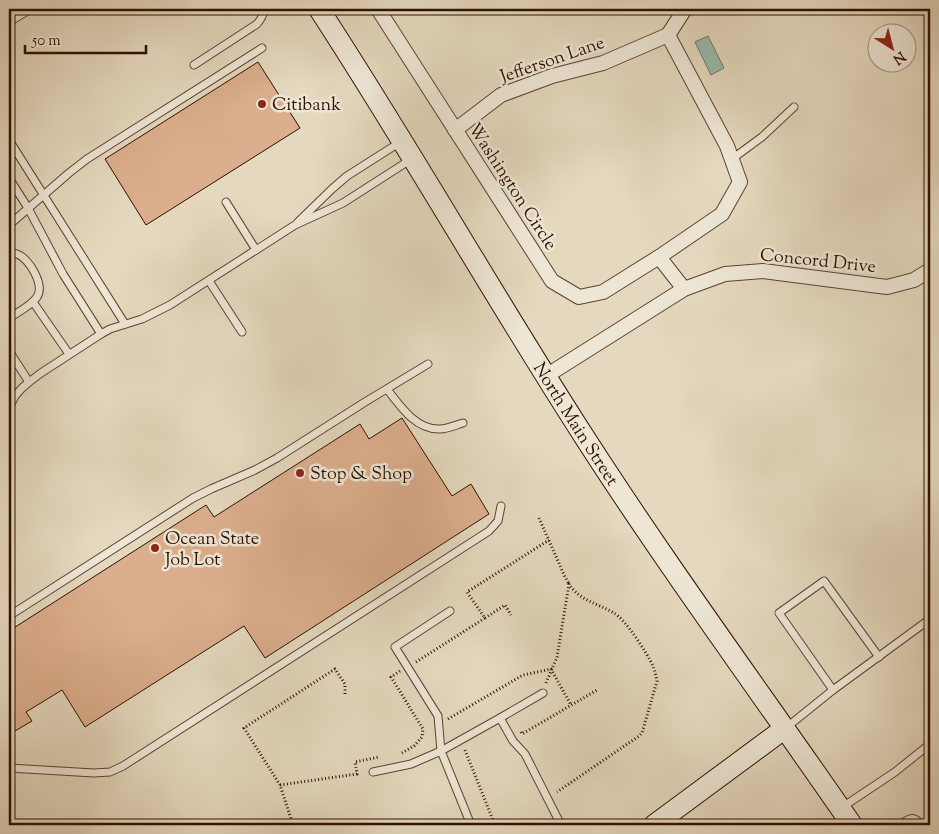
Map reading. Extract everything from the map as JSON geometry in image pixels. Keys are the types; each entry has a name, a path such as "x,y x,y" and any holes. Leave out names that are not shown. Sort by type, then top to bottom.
{"street":[{"path":"9,18 24,9"},
{"name":"North Main Street","path":"319,9 546,376 616,484 852,825"},
{"name":"Washington Circle","path":"378,9 552,281 579,296 603,292 722,214 740,182 727,146 668,35"},
{"path":"668,35 686,9"},
{"name":"Jefferson Lane","path":"455,130 501,95 552,76 603,63 668,35"},
{"path":"659,257 684,289"},
{"name":"Concord Drive","path":"546,376 684,289 725,274 763,270 887,287 914,280 930,270"},
{"path":"654,825 784,728"}],"lane":[{"path":"194,65 257,24 261,19 263,9"},
{"path":"9,225 87,159 262,48"},
{"path":"732,159 762,138 794,107"},
{"path":"9,140 125,324"},
{"path":"295,225 339,183 407,150"},
{"path":"9,408 15,396 22,388 69,354 101,334 155,314 295,225 343,203 407,150"},
{"path":"9,178 28,208 63,274 101,334"},
{"path":"226,202 256,250"},
{"path":"9,253 18,254 26,260 39,284 39,294 33,302 9,318"},
{"path":"209,280 242,332"},
{"path":"33,302 69,354"},
{"path":"9,351 29,382"},
{"path":"9,616 193,498 277,458 428,364"},
{"path":"387,389 419,424 429,428 440,429 463,423"},
{"path":"9,768 94,773 110,772 123,766 489,531 498,520 501,506"},
{"path":"833,690 779,613 824,581 878,658"},
{"path":"450,611 395,646 438,716 440,751 472,825"},
{"path":"784,728 930,620"},
{"path":"373,772 411,764 440,751 500,718 544,689"},
{"path":"500,718 513,741 526,754 561,825"},
{"path":"841,808 895,772 930,744"},
{"path":"900,825 908,819 917,820 922,825"}],"path":[{"path":"539,518 564,577 569,584 579,596 622,619 652,664 657,681 642,732 639,736 548,798"},
{"path":"485,618 467,592 549,540"},
{"path":"544,689 550,669 557,657 569,584"},
{"path":"395,754 405,752 414,746 422,737 423,729 391,677 505,605 512,615"},
{"path":"293,825 280,785 244,728 336,669 345,684 345,696"},
{"path":"550,669 571,705"},
{"path":"439,725 523,676 550,669"},
{"path":"504,726 514,720 522,734 598,690"},
{"path":"472,745 464,750 495,825"},
{"path":"280,785 357,774 355,762 387,756"}],"shaded area":[{"path":"708,36 724,68 711,75 695,42"}],"building":[{"path":"258,62 300,128 146,225 105,159"},
{"path":"402,418 452,496 471,484 489,514 265,658 244,626 85,727 62,690 26,712 32,721 15,731 9,721 9,631 206,505 214,517 360,424 369,439"}],"place":[{"name":"Citibank","path":"262,104"},
{"name":"Stop & Shop","path":"300,473"},
{"name":"Ocean State Job Lot","path":"155,548"}]}
